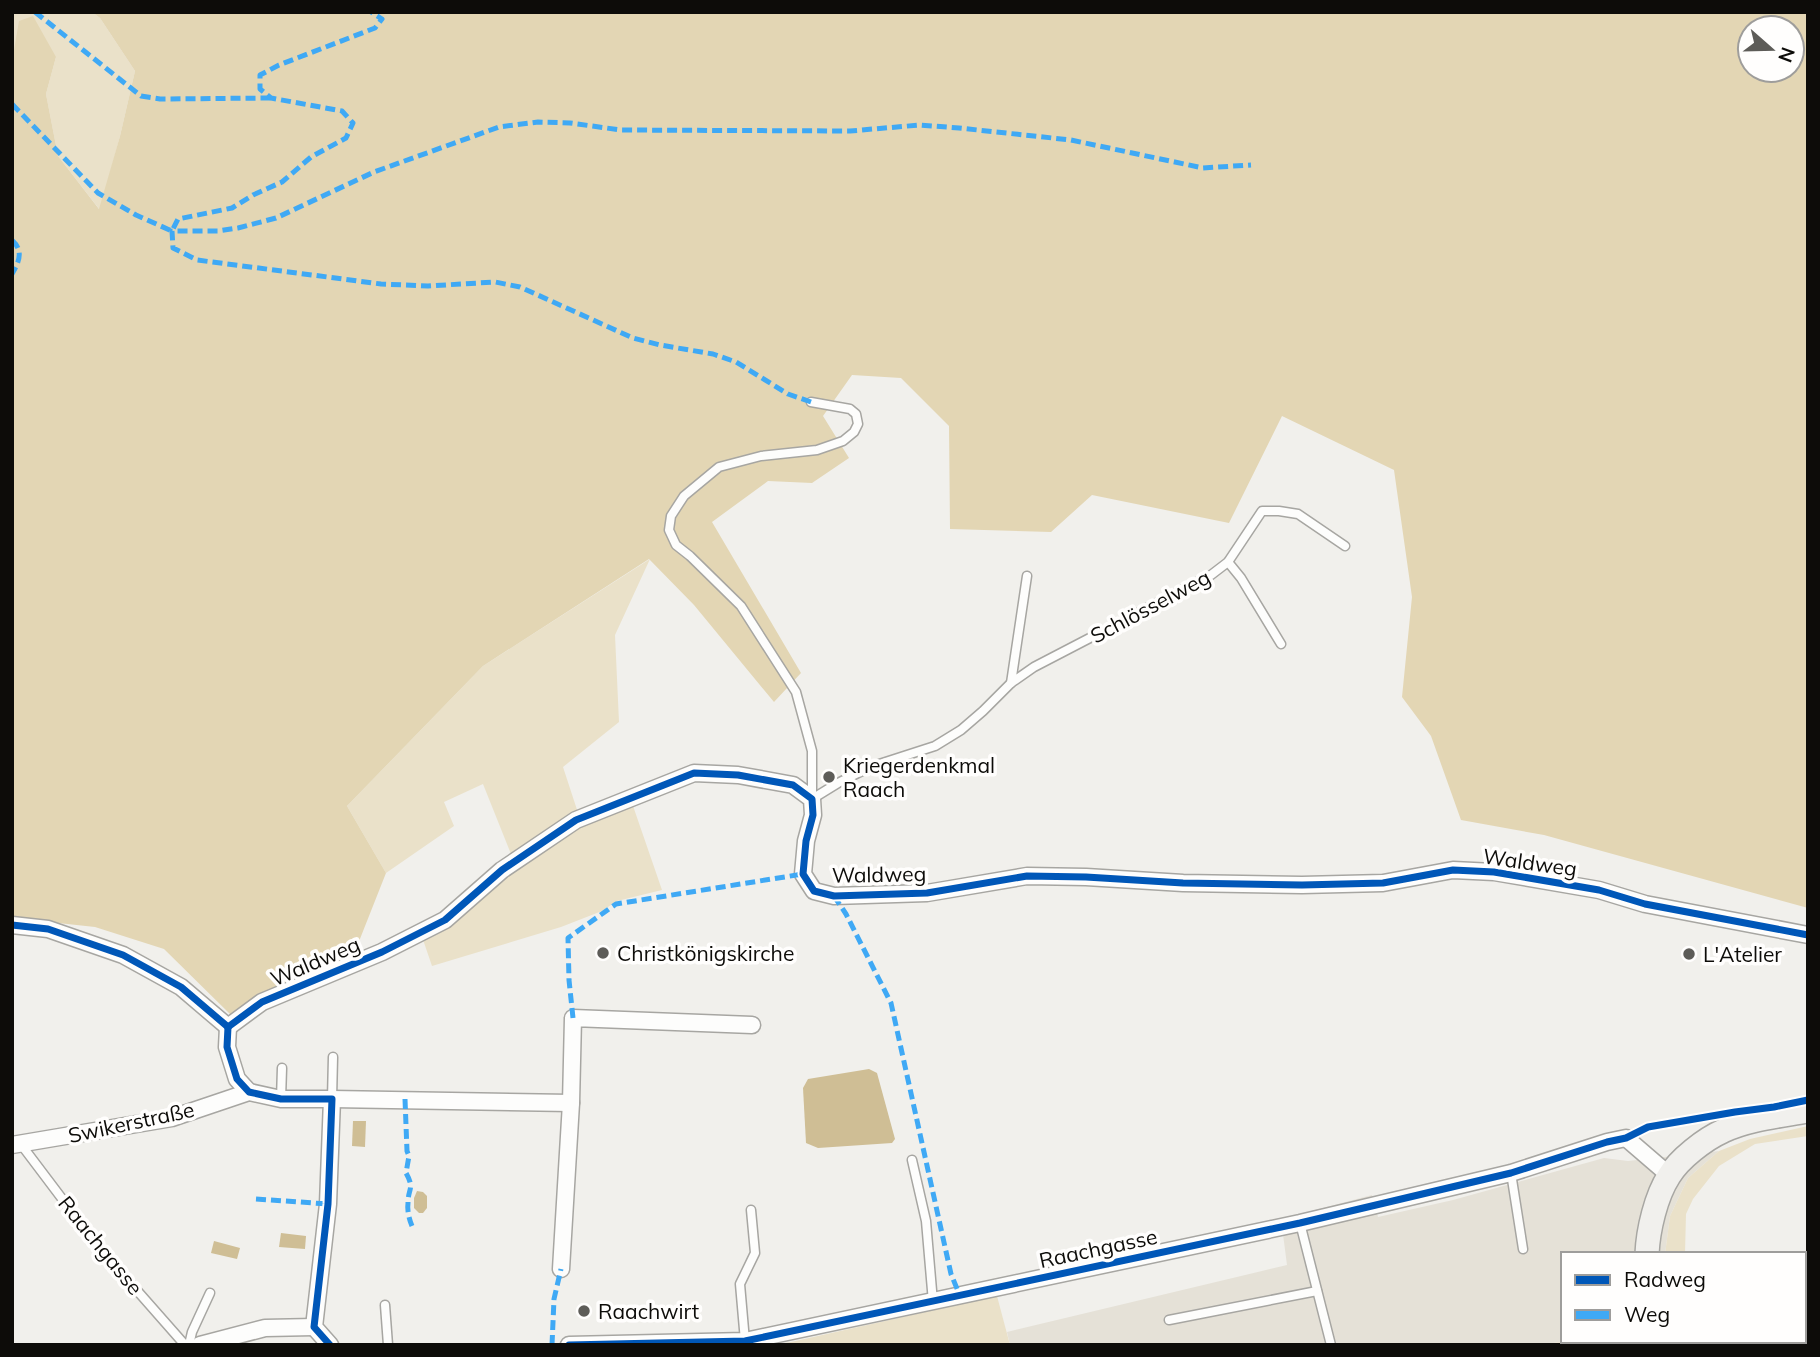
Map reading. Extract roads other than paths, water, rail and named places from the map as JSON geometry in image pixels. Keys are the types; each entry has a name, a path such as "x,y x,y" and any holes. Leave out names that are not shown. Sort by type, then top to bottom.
{"main road":[{"path":"1647,1252 1651,1221 1666,1182 1694,1150 1723,1131 1808,1111"}],"street":[{"name":"Waldweg","path":"228,1027 262,1003 382,952 445,920 502,870 576,820 694,773 738,775 793,785 812,799 813,815 806,841 803,874 814,891 834,896 927,893 1027,876 1301,885 1383,883 1453,870 1493,872 1599,890 1645,904 1808,935"},
{"path":"12,925 48,929 123,955 181,987 228,1027 228,1047 237,1079 248,1092 281,1099 571,1103"},
{"path":"561,1269 573,1018 752,1025"},
{"name":"Swikerstraße","path":"16,1144 172,1118 248,1092"},
{"path":"330,1345 314,1327 328,1204 332,1099"},
{"name":"Raachgasse","path":"569,1345 745,1341 1300,1223 1511,1173 1626,1138 1666,1182"},
{"path":"200,1345 265,1328 314,1327"}],"lane":[{"name":"Waldweg","path":"811,402 850,409 856,414 858,424 854,432 843,441 817,450 761,456 719,467 684,496 671,516 669,530 676,545 741,607 796,692 812,751 812,799"},
{"name":"Schlösselweg","path":"812,799 870,767 935,746 961,730 1011,683 1034,667 1211,575 1228,562 1262,511 1298,514 1345,546"},
{"path":"1228,562 1241,578 1281,643"},
{"path":"1011,683 1027,576"},
{"path":"332,1099 333,1057"},
{"path":"281,1099 282,1068"},
{"name":"Raachgasse","path":"16,1144 97,1245 187,1345 210,1293"},
{"path":"912,1160 926,1221 933,1301"},
{"path":"1511,1173 1523,1249"},
{"path":"745,1341 740,1284 755,1253 751,1210"},
{"path":"1300,1223 1331,1345"},
{"path":"1169,1320 1317,1291"},
{"path":"385,1305 388,1345"}],"railway":[{"path":"1667,1345 1676,1343"},
{"path":"1713,1345 1719,1343"}],"place":[{"name":"Kriegerdenkmal Raach","path":"829,777"},
{"name":"Christkönigskirche","path":"603,953"},
{"name":"L'Atelier","path":"1689,954"},
{"name":"Raachwirt","path":"584,1311"}]}
